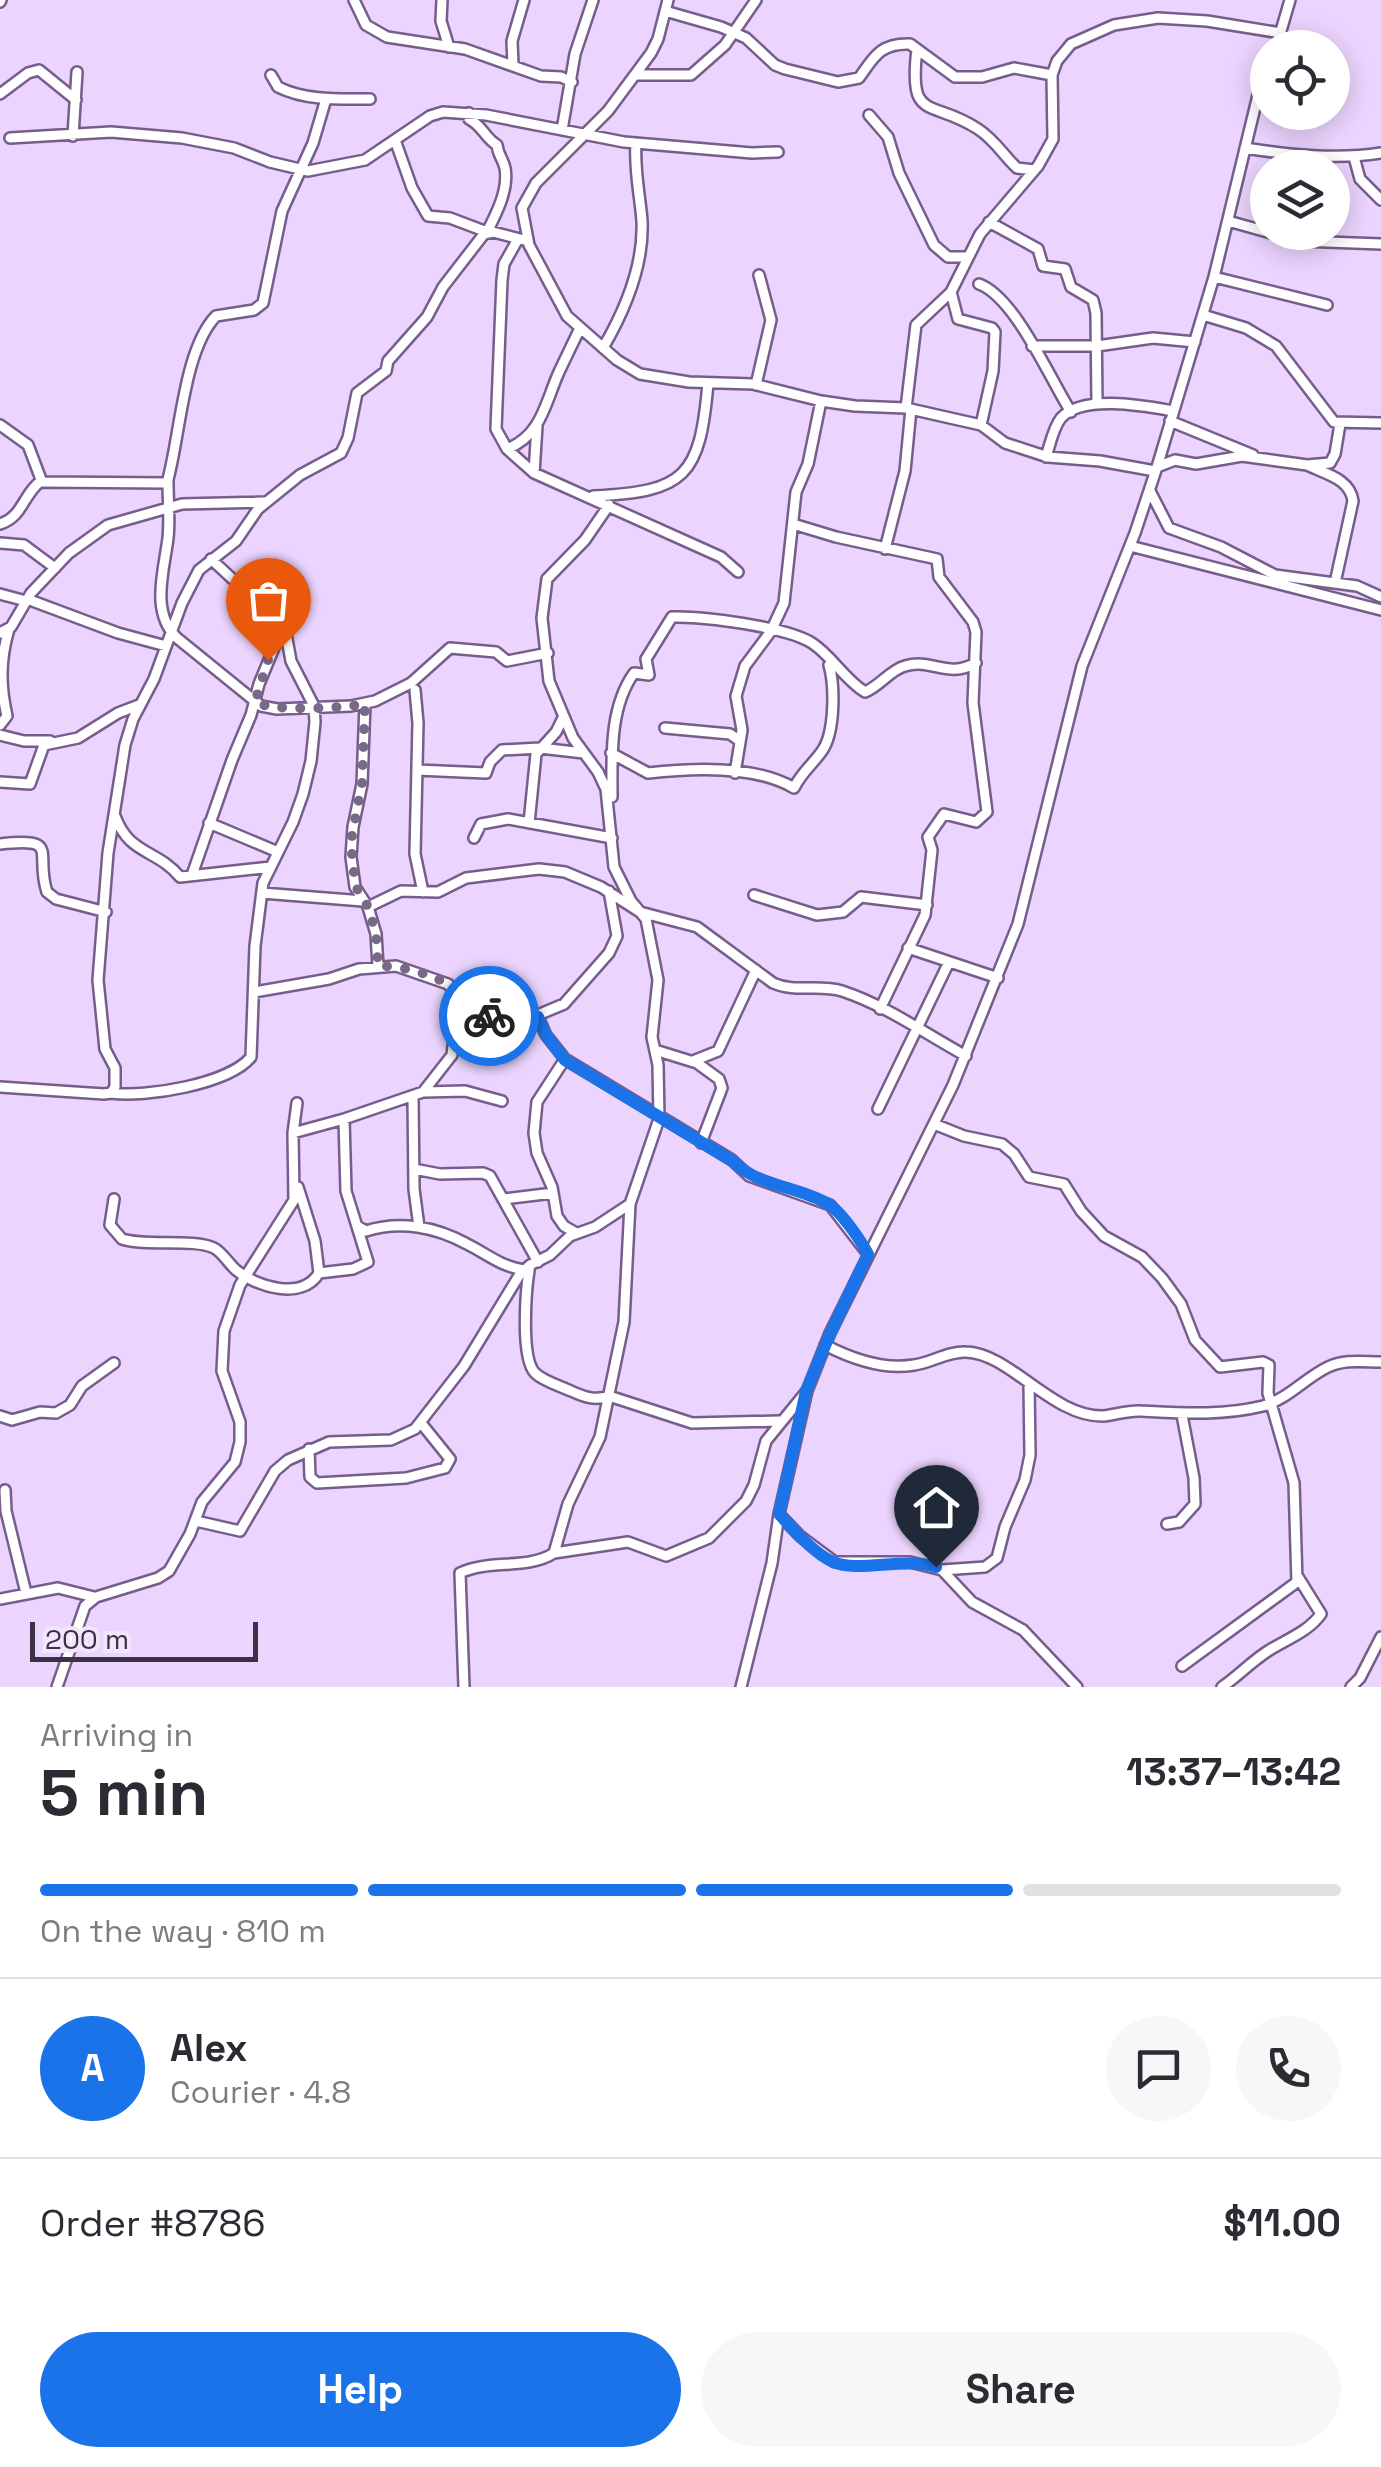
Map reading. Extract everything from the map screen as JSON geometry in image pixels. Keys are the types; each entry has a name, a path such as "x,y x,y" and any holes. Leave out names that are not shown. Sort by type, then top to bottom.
{"street":[{"path":"354,0 365,24 377,32 449,47 572,82"},
{"path":"442,0 442,21 449,47"},
{"path":"513,65 512,41 524,0"},
{"path":"562,130 575,54 593,0"},
{"path":"636,75 688,76 717,53 756,0"},
{"path":"1282,30 1290,0"},
{"path":"1052,75 1014,68 982,77 955,77 916,49 900,44 884,46 859,78 838,82 775,65 756,44 667,5 658,39 636,75 530,191 521,211 523,240 563,310 603,348 640,374 756,385 821,401 908,408 981,425 1005,442 1046,456 1156,469 1175,460 1196,464 1255,456"},
{"path":"885,549 906,471 916,325 951,292 966,257 989,222 1034,170 1052,139 1052,75 1057,61 1071,44 1131,21 1182,18 1261,30"},
{"path":"916,49 914,85 920,102 937,113 974,126 1018,168 1034,170"},
{"path":"0,94 36,70 76,100"},
{"path":"73,136 77,72"},
{"path":"271,75 282,90 326,99 370,99"},
{"path":"326,99 313,142 282,211 263,303 254,310 216,316 201,342 182,407 168,482 162,614 171,632 255,702 277,709 365,704 410,683 450,648 496,652 507,661 548,652"},
{"path":"10,138 111,132 182,138 237,149 300,170 365,160 437,113 469,113 636,143 778,152"},
{"path":"111,1094 115,1068 105,1049 98,989 107,867 126,745 193,578 236,541 252,514 300,475 343,450 357,393 386,371 388,360 427,317 463,258 499,212 504,165 497,145 490,141 483,127 469,119 469,113"},
{"path":"869,115 888,137 899,173 934,246 948,257 966,257"},
{"path":"741,1687 772,1563 806,1391 868,1254 966,1056 998,978 1030,887 1082,666 1150,490 1214,277 1250,130"},
{"path":"394,140 412,188 429,217 451,218 523,240"},
{"path":"603,348 627,301 642,236 636,143"},
{"path":"1245,148 1354,157 1381,152"},
{"path":"1354,157 1360,179 1381,200"},
{"path":"1228,221 1300,241 1381,244"},
{"path":"989,222 1038,249 1043,266 1066,269 1072,287 1092,300 1097,404"},
{"path":"523,240 504,264 500,292 496,429 507,449 534,473 721,557 738,572"},
{"path":"756,385 771,320 760,275"},
{"path":"1214,277 1327,305"},
{"path":"979,284 1002,302 1071,412"},
{"path":"951,292 958,319 992,328 994,332 993,371 981,425"},
{"path":"1203,315 1246,328 1276,346 1325,414 1340,424 1381,423"},
{"path":"507,449 523,442 537,425 580,328"},
{"path":"1032,346 1097,346 1153,338 1195,342"},
{"path":"590,496 647,490 683,476 702,427 708,383"},
{"path":"735,773 742,727 736,704 741,677 758,644 771,630 786,596 796,492 808,464 821,401"},
{"path":"1046,456 1060,419 1097,404 1172,416 1255,456 1307,465 1344,482 1352,492 1336,583"},
{"path":"1307,465 1332,461 1340,424"},
{"path":"0,425 28,445 40,481"},
{"path":"534,473 537,425"},
{"path":"0,524 14,519 30,489 40,481 168,482"},
{"path":"1150,490 1169,528 1222,547 1275,574 1357,586 1381,598"},
{"path":"0,725 7,716 0,672 4,631 55,568 98,530 168,507 268,501"},
{"path":"609,505 585,540 545,582 542,618 550,684 573,738 600,775 610,810"},
{"path":"793,524 937,559 939,577 974,622 978,642 973,703 987,812 976,822 950,814 939,818 928,837 932,850 922,928 908,948 880,1010"},
{"path":"0,543 24,545 55,568"},
{"path":"1130,546 1381,610"},
{"path":"0,1087 137,1096 207,1080 246,1064 252,1055 255,946 262,893 293,822 308,775 314,706 293,666 283,626 211,559"},
{"path":"0,594 166,646"},
{"path":"554,1553 568,1504 600,1438 625,1310 630,1204 658,1119 658,1069 652,1036 658,980 647,922 614,867 610,810 611,739 630,676 649,675 646,660 671,617 709,618 812,643 865,692 904,666 924,665 952,672 976,663"},
{"path":"192,875 283,626"},
{"path":"611,753 648,773 666,769 735,773 780,781 794,788 827,742 835,695 827,658"},
{"path":"415,690 415,854 423,892"},
{"path":"0,782 32,783 41,750 48,743 78,738 118,713 142,704"},
{"path":"365,704 362,784 351,847 356,887 376,934 378,966"},
{"path":"529,822 535,760 563,718"},
{"path":"665,728 730,734 740,741"},
{"path":"0,735 58,742"},
{"path":"417,770 486,773 500,750 540,748 584,753"},
{"path":"114,814 125,838 140,851 164,860 179,876 271,867"},
{"path":"474,838 481,824 494,820 529,822 612,838"},
{"path":"209,823 278,852"},
{"path":"0,844 37,844 44,854 47,892 56,899 106,912"},
{"path":"262,893 366,904 404,890 440,891 464,878 538,868 577,875 640,912 697,926 784,988 829,988 966,1056"},
{"path":"254,992 378,966 401,967 454,989 471,1010 515,1021 538,1017 557,1009 574,995 615,944 609,892"},
{"path":"754,895 817,915 843,912 861,897 927,904"},
{"path":"908,948 998,978"},
{"path":"878,1109 949,962"},
{"path":"694,1062 711,1056 722,1044 756,970"},
{"path":"419,1226 414,1169 418,1094 452,1055 456,1021 471,1010"},
{"path":"538,1017 565,1060 734,1162 749,1176 830,1205 868,1254"},
{"path":"655,1050 694,1062 716,1074 721,1084 701,1143"},
{"path":"565,1060 537,1102 537,1153 554,1193 560,1221 576,1233"},
{"path":"293,1133 418,1094 465,1091 502,1101"},
{"path":"56,1687 70,1657 82,1610 96,1597 162,1576 172,1566 202,1502 234,1464 240,1442 240,1418 222,1361 228,1312 294,1200 293,1133 297,1103"},
{"path":"318,1273 368,1263 346,1191 344,1119"},
{"path":"934,1124 964,1136 1002,1144 1029,1177 1064,1184 1081,1212 1104,1236 1142,1257 1162,1278 1181,1304 1195,1340 1220,1367 1266,1362 1270,1369 1270,1404 1294,1484 1298,1577 1321,1614 1304,1632 1269,1650 1222,1687"},
{"path":"414,1169 440,1174 484,1172 504,1198 531,1266 525,1311 526,1351 533,1370 586,1396 609,1396 698,1424 720,1420 779,1422"},
{"path":"114,1199 110,1225 122,1239 212,1247 246,1276 279,1288 297,1289 311,1283 318,1273 312,1228 296,1184"},
{"path":"504,1198 554,1193"},
{"path":"196,1521 241,1530 278,1467 309,1449 329,1442 400,1438 421,1422 464,1366 508,1290 531,1266 576,1233 596,1227 630,1204"},
{"path":"355,1224 365,1231 385,1226 419,1226 467,1244 500,1264 531,1266"},
{"path":"825,1345 864,1361 912,1366 952,1354 973,1353 998,1363 1067,1407 1101,1416 1138,1411 1182,1416 1270,1404 1328,1367 1343,1362 1381,1362"},
{"path":"0,1416 12,1420 40,1412 56,1413 70,1405 85,1384 114,1363"},
{"path":"779,1514 800,1536 835,1562 910,1562 942,1570 985,1567 997,1558 1030,1454 1030,1384"},
{"path":"464,1687 460,1573 487,1564 542,1559 554,1553 629,1542 666,1556 708,1539 748,1497 766,1440 806,1391"},
{"path":"1167,1524 1179,1522 1195,1504 1182,1416"},
{"path":"309,1449 310,1476 317,1483 427,1474 444,1468 450,1459 421,1422"},
{"path":"5,1490 4,1518 26,1593"},
{"path":"942,1570 972,1602 1023,1630 1077,1687"},
{"path":"1182,1666 1288,1591 1298,1577"},
{"path":"0,1599 58,1588 96,1597"},
{"path":"1351,1687 1360,1678 1381,1637"}],"way so far":[{"path":"268,660 255,702 261,706 277,709 365,704 362,784 352,835 352,858 356,887 368,907 376,934 378,966 401,967 439,980 454,989 468,1008 489,1016"}],"route":[{"path":"489,1016 515,1021 538,1017 565,1060 734,1162 749,1176 830,1205 857,1236 868,1254 806,1391 779,1514 800,1536 835,1562 910,1562 936,1567"}]}
